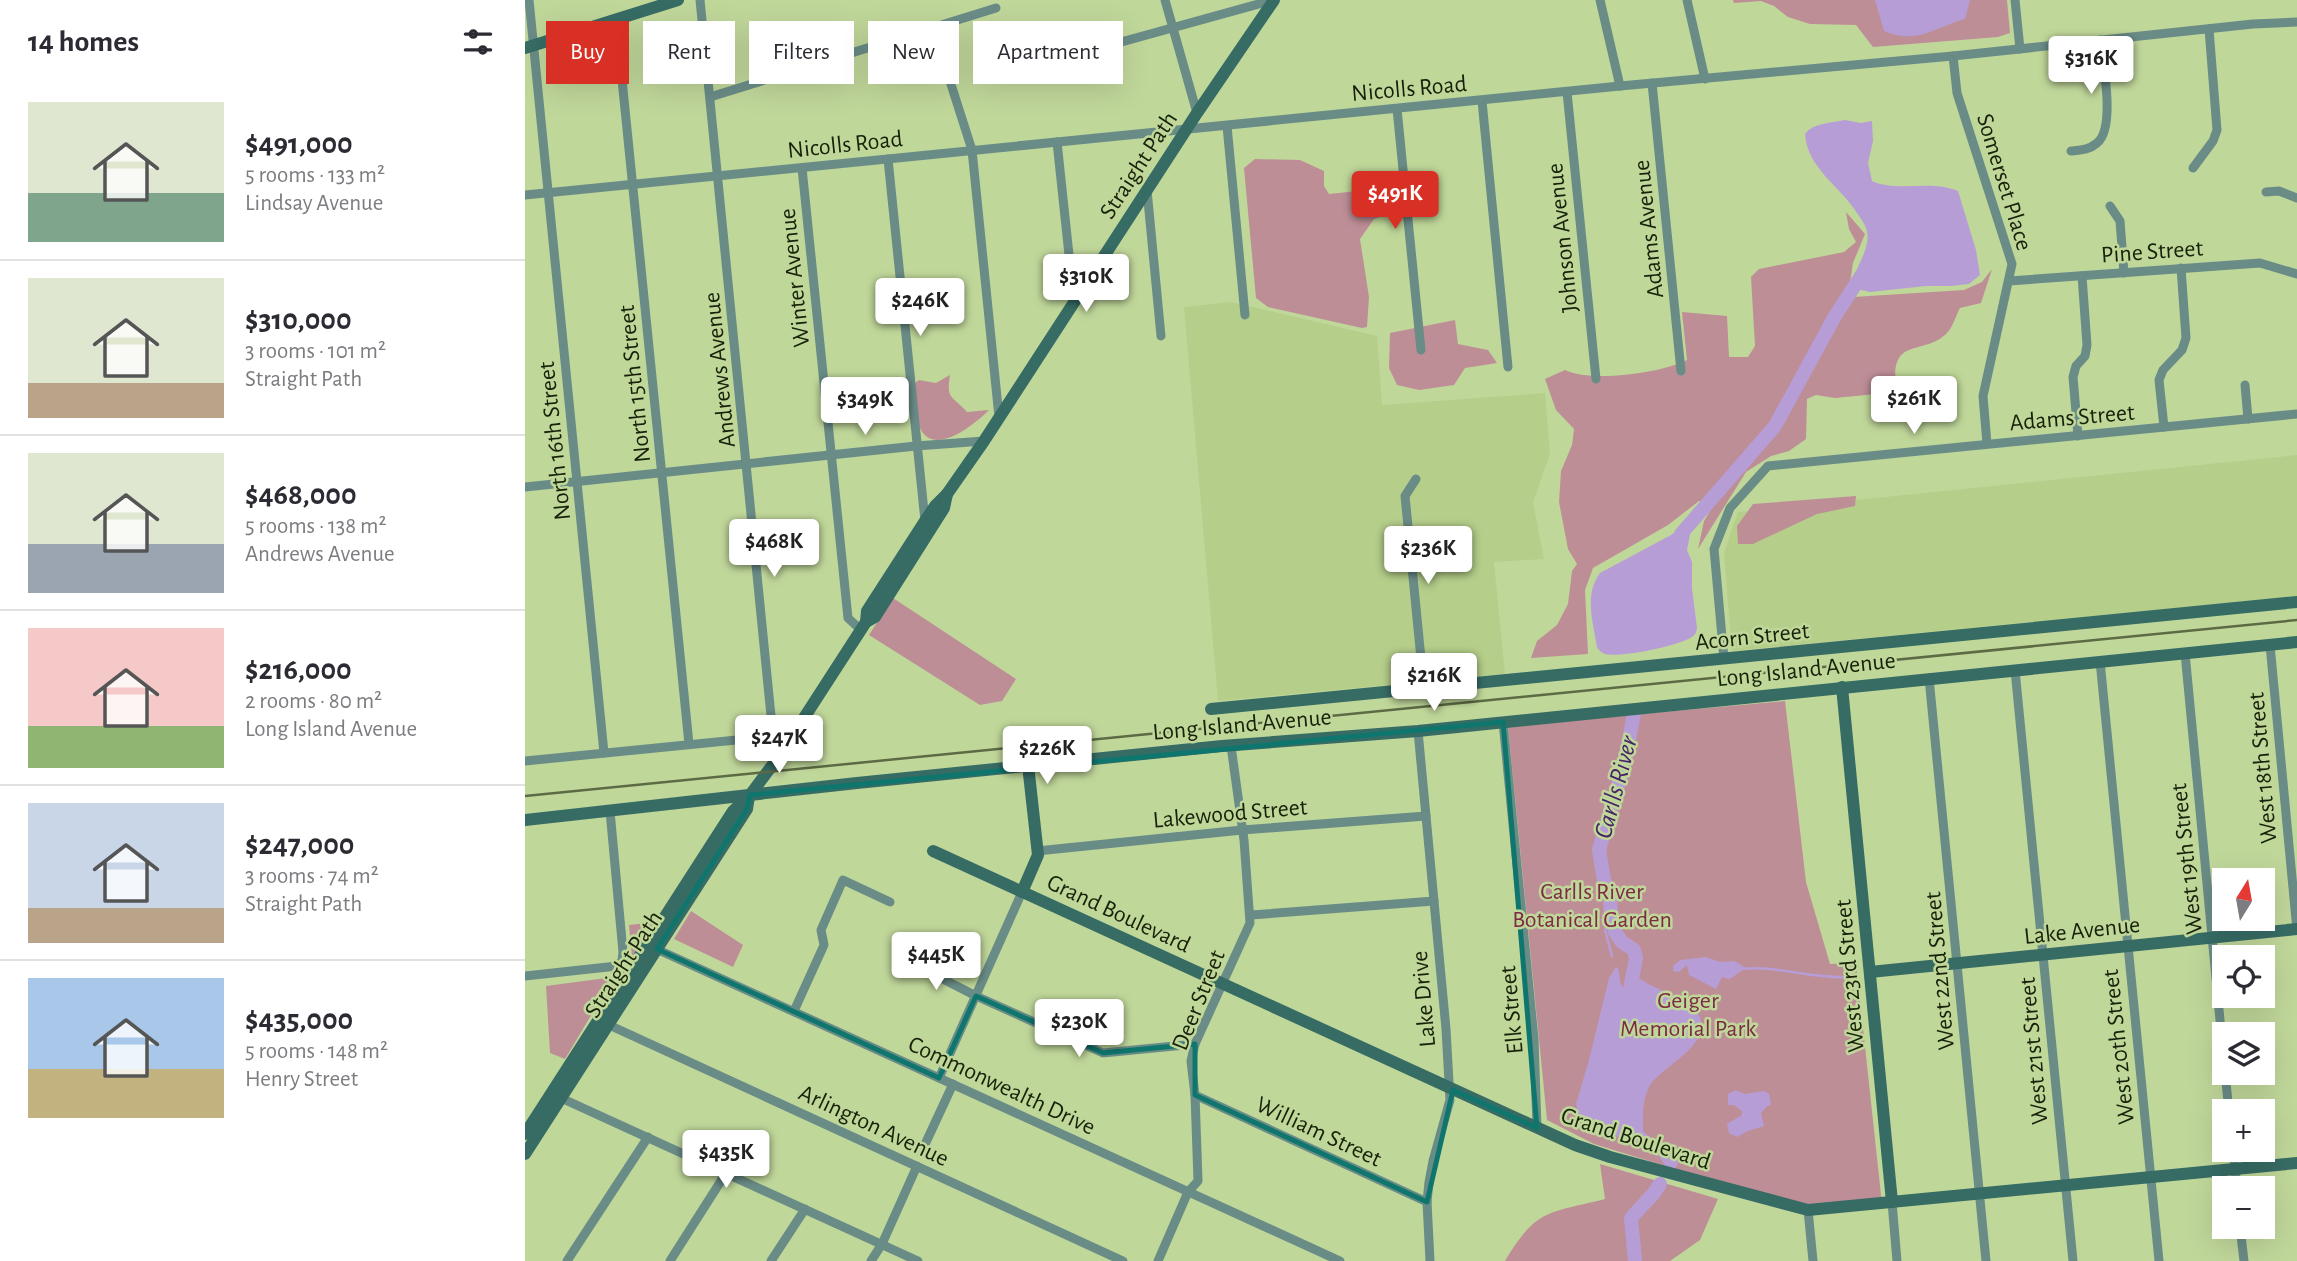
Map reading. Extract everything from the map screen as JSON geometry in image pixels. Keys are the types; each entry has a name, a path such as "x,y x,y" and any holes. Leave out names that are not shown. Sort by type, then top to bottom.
{"street":[{"name":"North 16th Street","path":"529,0 529,46 549,192 604,753"},
{"path":"529,46 678,0"},
{"name":"Andrews Avenue","path":"700,0 773,736"},
{"path":"1165,0 1197,113"},
{"path":"1123,42 1273,0"},
{"name":"Straight Path","path":"864,626 867,611 925,521 984,441 1273,0"},
{"path":"1599,0 1620,86"},
{"path":"1687,0 1705,79"},
{"path":"2015,0 2020,49"},
{"path":"955,21 996,8"},
{"name":"North 15th Street","path":"616,20 689,744"},
{"name":"Nicolls Road","path":"525,195 2297,22"},
{"path":"2193,168 2213,141 2217,130 2210,29"},
{"path":"2071,151 2087,150 2100,142 2105,129 2107,104 2100,40"},
{"path":"710,97 868,48"},
{"name":"Somerset Place","path":"1953,56 1957,93 2012,264 1983,396 1987,444"},
{"name":"Adams Avenue","path":"1652,83 1681,371"},
{"path":"951,84 972,150 999,418"},
{"name":"Johnson Avenue","path":"1567,92 1596,379"},
{"path":"1482,101 1508,367"},
{"path":"1397,109 1421,350"},
{"path":"1227,126 1245,315"},
{"path":"1057,142 1072,283 1082,290"},
{"path":"888,159 925,521"},
{"name":"Winter Avenue","path":"802,167 848,618 864,626"},
{"path":"1147,190 1161,336"},
{"path":"2266,192 2279,191 2297,198"},
{"path":"2110,206 2120,221 2124,273"},
{"name":"Pine Street","path":"2009,281 2260,263 2297,274"},
{"path":"2164,427 2159,380 2163,370 2182,350 2186,338 2181,268"},
{"path":"2078,436 2073,377 2076,366 2085,356 2087,345 2082,276"},
{"path":"2245,384 2248,419"},
{"name":"Adams Street","path":"1724,659 1714,549 1730,508 1768,466 2297,414"},
{"path":"525,487 984,441"},
{"path":"1416,479 1405,496 1424,689"},
{"name":"Straight Path","path":"525,1154 558,1094 652,947 747,809 750,795 864,626 875,617 944,508 947,494"},
{"name":"Acorn Street","path":"1211,709 2297,602"},
{"name":"Long Island Avenue","path":"525,820 1028,765 1418,731 2297,642"},
{"name":"West 18th Street","path":"2270,645 2297,929"},
{"name":"West 19th Street","path":"2185,653 2220,1022"},
{"name":"West 20th Street","path":"2101,661 2159,1261"},
{"name":"West 21st Street","path":"2015,670 2073,1261"},
{"name":"West 22nd Street","path":"1930,678 1986,1261"},
{"name":"West 23rd Street","path":"1842,687 1897,1261"},
{"name":"Elk Street","path":"1503,722 1534,1039 1537,1128"},
{"path":"525,761 787,735 796,730"},
{"name":"Lake Drive","path":"1418,731 1446,1029 1450,1100 1433,1161 1427,1202 1430,1261"},
{"path":"773,736 782,751"},
{"name":"Deer Street","path":"1158,1261 1188,1192 1198,1181 1191,1061 1195,1044 1250,923 1231,746"},
{"path":"940,1078 1038,855 1028,765"},
{"path":"525,976 617,966 622,961 610,811"},
{"name":"Lakewood Street","path":"1037,851 1242,830 1426,816"},
{"name":"Grand Boulevard","path":"933,851 1537,1128 1610,1157 1808,1210 2297,1163"},
{"path":"794,1011 824,945 821,929 843,880 890,902"},
{"path":"1251,915 1434,901"},
{"name":"Lake Avenue","path":"1870,972 2297,929"},
{"name":"Straight Path","path":"525,1134 609,1025 652,947"},
{"name":"Commonwealth Drive","path":"652,947 1341,1261"},
{"path":"910,962 977,996 1103,1053 1195,1044"},
{"name":"Arlington Avenue","path":"609,1025 1123,1261"},
{"path":"921,1153 953,1084"},
{"path":"558,1094 918,1261"},
{"name":"William Street","path":"1195,1095 1427,1202"},
{"path":"567,1261 648,1136"},
{"path":"2234,1162 2236,1176"},
{"path":"871,1261 882,1244 917,1167"},
{"path":"670,1261 726,1173"},
{"path":"771,1261 805,1209"},
{"path":"1808,1210 1813,1261"},
{"path":"2241,1239 2244,1261"}],"highlighted area":[{"path":"1503,722 1537,1128 1453,1090 1427,1202 1195,1095 1195,1044 1103,1053 976,996 939,1078 657,949 747,809 750,795"}],"shaded area":[{"path":"1875,0 1970,0 1965,19 1925,34 1906,36 1884,31"},
{"path":"1845,120 1861,123 1872,121 1873,141 1868,163 1872,181 1893,186 1937,186 1958,191 1976,250 1980,275 1969,284 1870,292 1853,288 1855,274 1868,239 1866,229 1850,203 1818,167 1807,146 1805,134 1817,126"},
{"path":"1231,302 1377,336 1382,405 1545,393 1550,454 1533,502 1544,559 1494,562 1505,674 1218,701 1184,307"},
{"path":"2297,455 2297,596 1732,651 1724,553 1738,512"},
{"path":"1693,519 1687,550 1692,562 1697,628 1695,634 1675,644 1649,650 1613,655 1601,652 1597,647 1591,608 1592,590 1600,573 1671,535"},
{"path":"1706,957 1720,962 1734,961 1744,969 1730,979 1722,977 1716,989 1689,975 1687,965 1679,972 1673,971 1673,966 1680,960"},
{"path":"1616,967 1624,988 1629,987 1628,972 1632,971 1646,982 1690,1005 1701,1023 1695,1044 1649,1087 1643,1107 1643,1141 1638,1144 1589,1126 1579,1117 1576,1104 1609,978"},
{"path":"1736,1090 1745,1094 1764,1091 1769,1094 1771,1105 1761,1113 1764,1126 1737,1137 1729,1133 1727,1124 1742,1115 1742,1111 1734,1105 1728,1105 1728,1094"}],"green space":[{"path":"1733,0 2007,0 2010,33 1998,37 1873,47 1856,25 1810,24 1788,17 1774,6 1761,1 1734,3"},
{"path":"1255,159 1300,160 1324,171 1324,186 1329,194 1396,187 1399,211 1374,219 1360,239 1369,297 1367,327 1268,307 1256,298 1244,168"},
{"path":"1846,212 1865,234 1853,263 1849,289 1845,295 1853,297 1964,290 1982,282 1992,269 1981,303 1960,308 1947,333 1938,340 1902,354 1895,374 1897,392 1835,398 1816,395 1807,399 1806,439 1789,451 1771,456 1746,472 1698,549 1704,521 1713,506 1699,501 1668,525 1593,568 1585,590 1588,654 1531,658 1537,641 1557,625 1568,604 1572,571 1577,564 1568,549 1559,502 1561,471 1572,445 1574,429 1556,410 1545,379 1565,370 1592,376 1626,375 1661,369 1687,360 1682,312 1727,316 1729,357 1748,357 1755,346 1751,277 1759,269 1844,252 1856,242 1849,229"},
{"path":"1455,320 1458,344 1488,350 1497,363 1465,368 1454,385 1419,390 1397,385 1389,368 1390,333"},
{"path":"950,375 950,393 967,412 989,410 955,436 935,440 926,436 918,423 914,384 919,380 936,383"},
{"path":"1856,496 1855,506 1817,514 1753,544 1738,544 1737,526 1753,504"},
{"path":"893,598 1016,679 1002,701 980,705 869,635"},
{"name":"Geiger Memorial Park","path":"1785,701 1806,882 1830,964 1856,963 1882,1204 1808,1210 1594,1144 1547,1120 1508,726"},
{"path":"691,911 743,945 733,967 674,939"},
{"path":"656,922 632,958 629,925"},
{"path":"614,977 565,1059 550,1053 546,986"},
{"path":"1600,1164 1718,1199 1700,1240 1670,1261 1505,1261 1526,1231 1546,1215 1605,1199"}],"waterway":[{"name":"Carlls River","path":"1681,534 1775,426 1835,316 1863,273"},
{"name":"Carlls River","path":"1630,989 1636,958 1634,950 1622,942 1615,932 1610,895 1604,880 1599,850 1624,765 1634,714"},
{"path":"1611,918 1605,930 1612,956"},
{"path":"1742,969 1847,977"},
{"name":"Carlls River","path":"1630,1127 1643,1141 1664,1151 1671,1162"},
{"name":"Carlls River","path":"1635,1261 1631,1218 1660,1184"}],"railway":[{"path":"525,796 2297,620"}],"park label":[{"name":"Carlls River Botanical Garden","path":"1592,905"}]}
